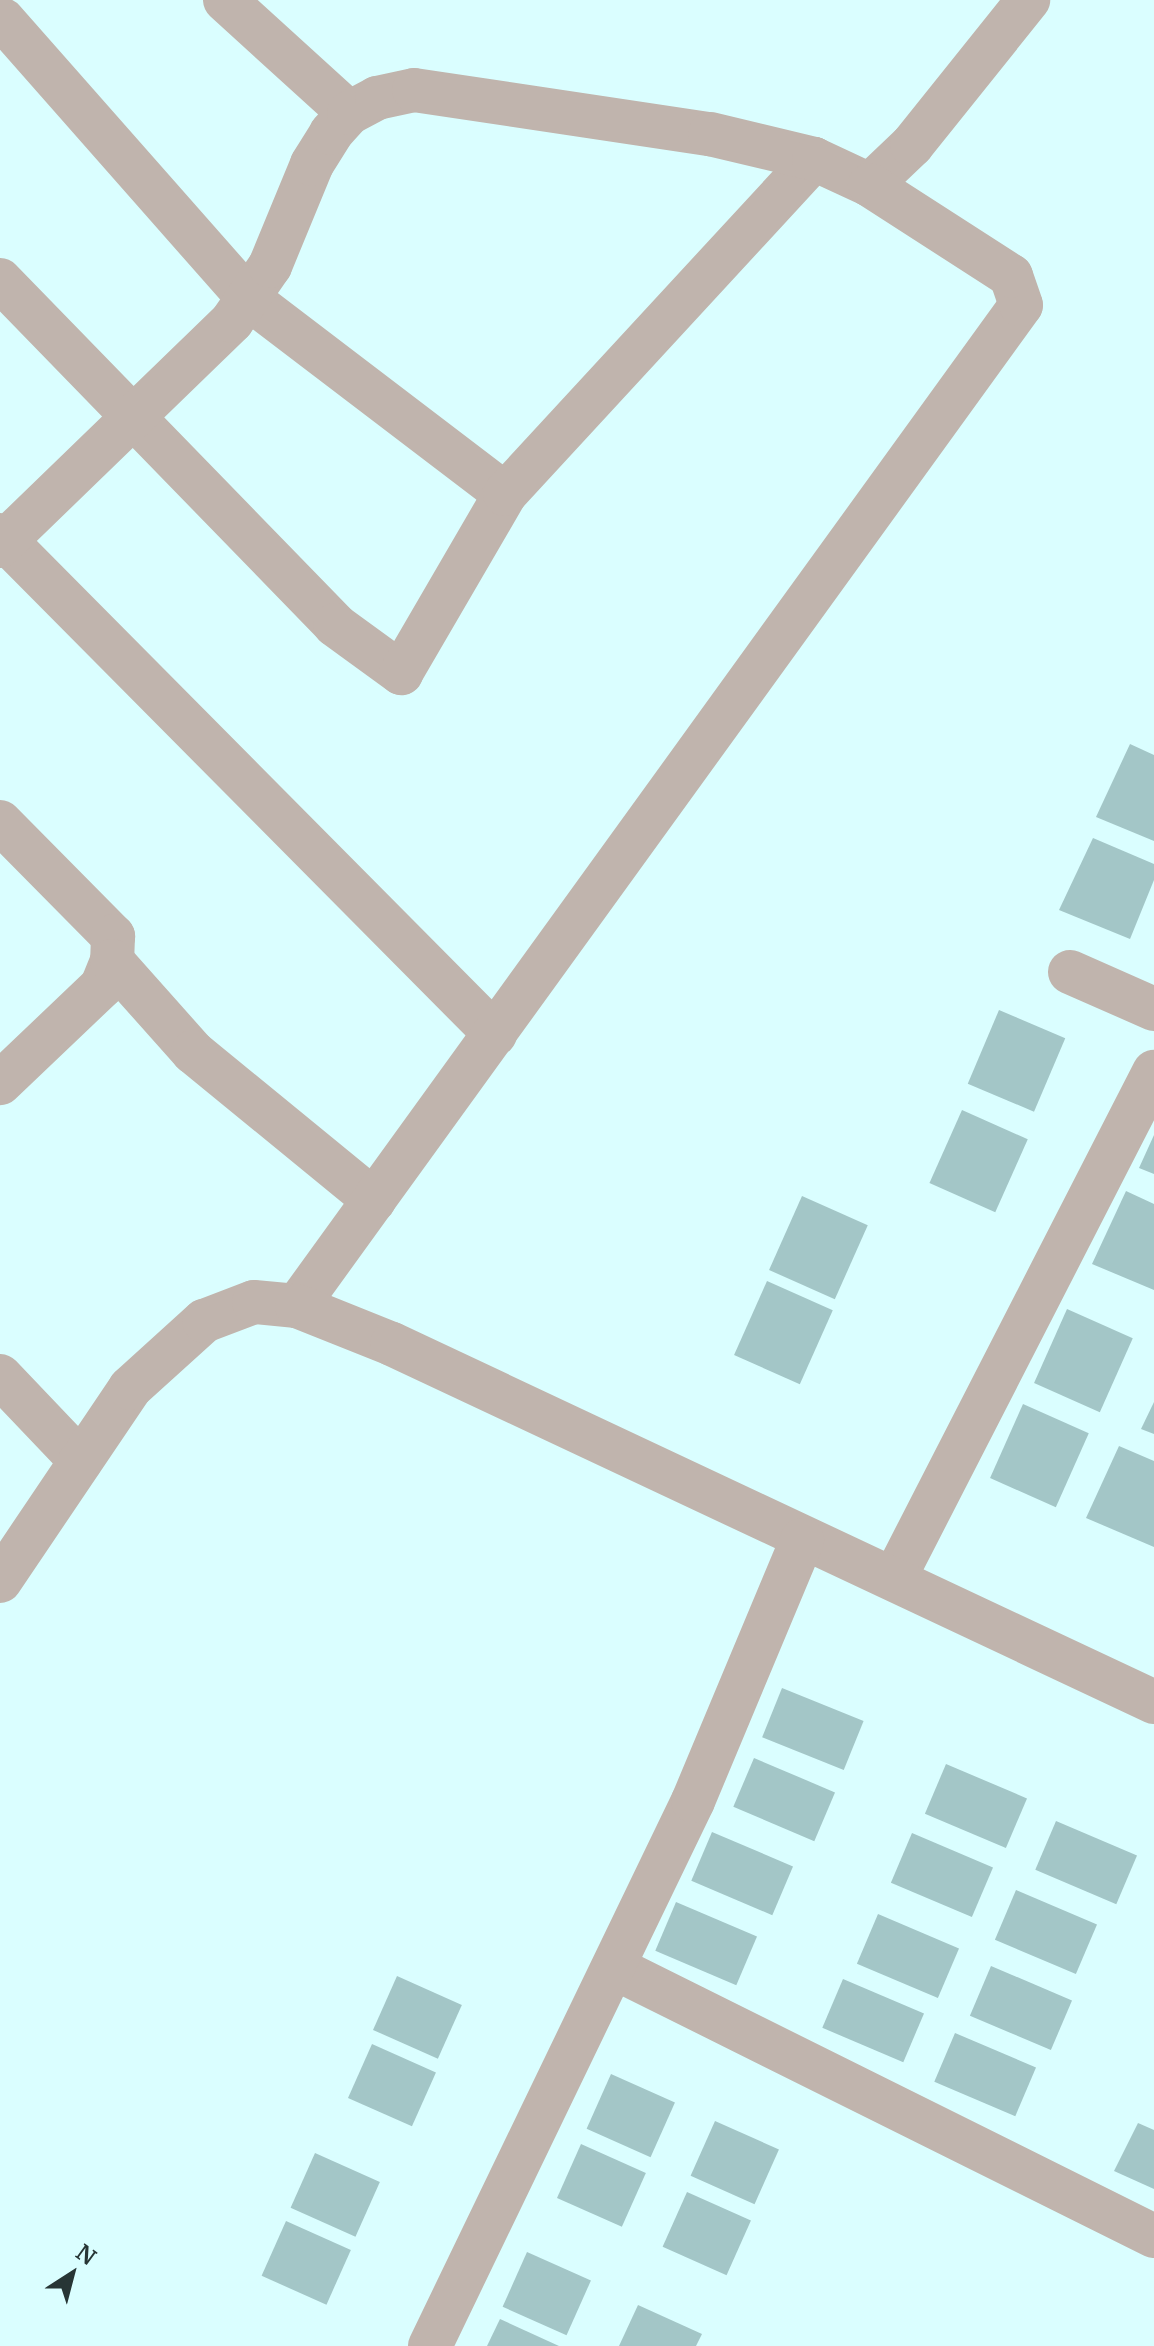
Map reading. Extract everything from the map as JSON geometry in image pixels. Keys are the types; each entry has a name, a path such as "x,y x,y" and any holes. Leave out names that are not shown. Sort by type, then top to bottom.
{"street":[{"path":"225,0 349,113"},
{"path":"870,185 912,145 1028,0"},
{"path":"8,13 248,298 505,494"},
{"path":"297,1306 495,1034 1021,305 1011,276 870,185 814,159 710,134 414,90 377,98 349,113 312,164 270,266 232,321 2,540 495,1034"},
{"path":"0,280 335,625 401,673 505,494 814,159"},
{"path":"0,822 113,936 112,961 102,986 0,1083"},
{"path":"112,961 193,1052 374,1200"},
{"path":"1070,972 1154,1009"},
{"path":"894,1579 1154,1072"},
{"path":"0,1581 130,1388 204,1321 254,1302 297,1306 392,1344 802,1540 894,1579 1154,1702"},
{"path":"0,1376 81,1461"},
{"path":"430,2346 693,1801 802,1540"},
{"path":"615,1968 1154,2236"}],"building":[{"path":"1130,744 1154,755 1154,841 1096,817"},
{"path":"1093,838 1154,864 1154,880 1130,939 1059,910"},
{"path":"999,1010 1065,1038 1034,1112 968,1084"},
{"path":"962,1110 1028,1139 995,1212 929,1183"},
{"path":"1154,1135 1154,1174 1139,1168"},
{"path":"1126,1191 1154,1204 1154,1290 1092,1264"},
{"path":"802,1196 868,1225 835,1299 769,1270"},
{"path":"767,1281 833,1310 800,1384 734,1355"},
{"path":"1067,1309 1133,1338 1100,1412 1034,1383"},
{"path":"1154,1402 1154,1434 1141,1429"},
{"path":"1023,1404 1089,1433 1056,1507 990,1478"},
{"path":"1119,1446 1154,1461 1154,1547 1086,1518"},
{"path":"782,1688 864,1721 844,1770 762,1737"},
{"path":"754,1758 835,1792 814,1841 733,1807"},
{"path":"946,1764 1027,1798 1006,1848 925,1814"},
{"path":"1056,1821 1137,1855 1116,1904 1035,1870"},
{"path":"712,1832 793,1866 772,1915 691,1881"},
{"path":"912,1833 993,1867 972,1917 891,1883"},
{"path":"1016,1890 1097,1924 1076,1974 995,1940"},
{"path":"676,1902 757,1936 736,1985 655,1951"},
{"path":"878,1914 959,1948 938,1998 857,1964"},
{"path":"991,1966 1072,2000 1051,2050 970,2016"},
{"path":"397,1976 462,2005 438,2059 373,2030"},
{"path":"843,1979 924,2013 903,2062 822,2028"},
{"path":"955,2033 1036,2067 1015,2116 934,2082"},
{"path":"372,2044 436,2072 412,2126 348,2098"},
{"path":"611,2074 675,2102 651,2157 587,2129"},
{"path":"715,2121 779,2149 755,2204 691,2176"},
{"path":"1138,2123 1154,2130 1154,2189 1114,2171"},
{"path":"581,2144 646,2173 622,2227 557,2198"},
{"path":"315,2153 380,2182 355,2237 291,2208"},
{"path":"687,2192 751,2220 727,2275 663,2247"},
{"path":"286,2221 351,2250 326,2305 262,2276"},
{"path":"527,2252 591,2280 567,2335 503,2307"},
{"path":"638,2305 702,2334 696,2346 619,2346"},
{"path":"500,2319 559,2346 487,2346"}]}
